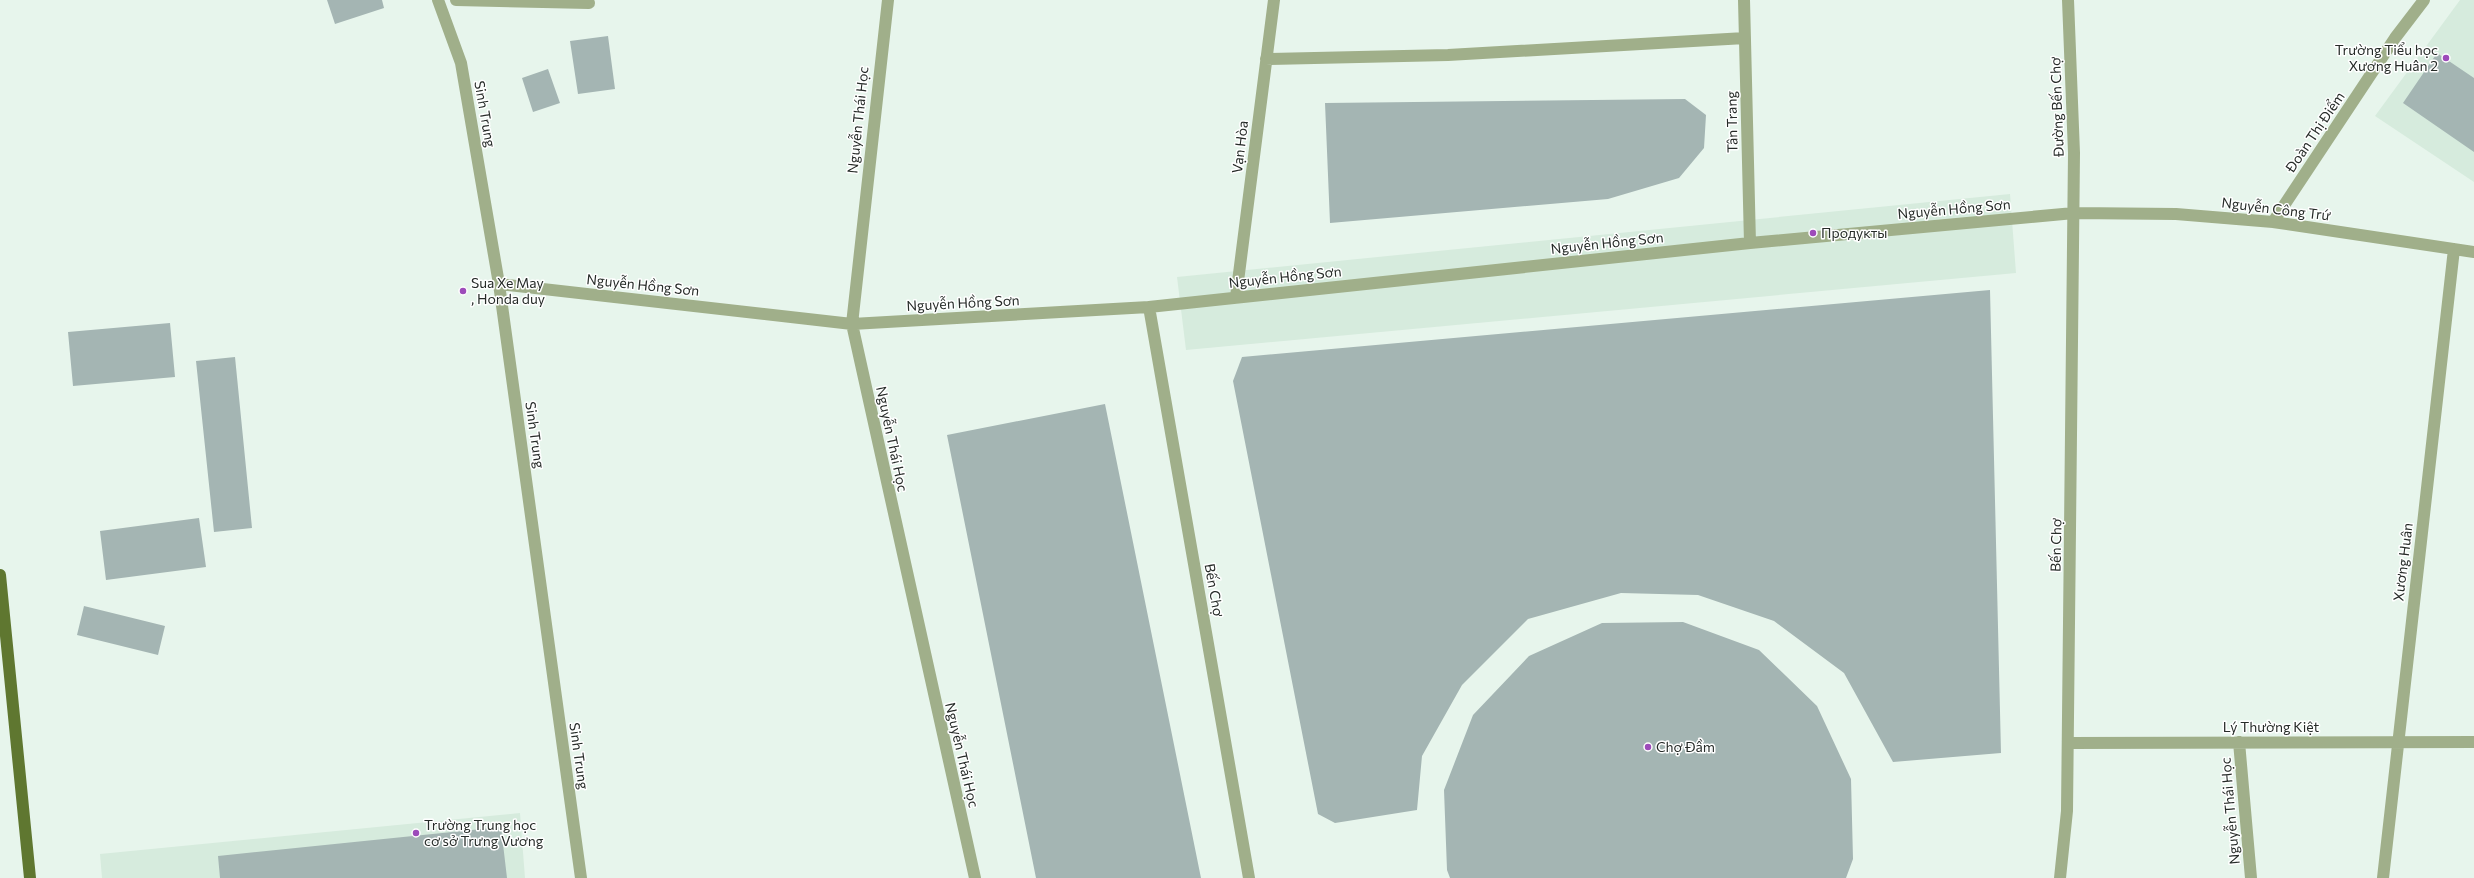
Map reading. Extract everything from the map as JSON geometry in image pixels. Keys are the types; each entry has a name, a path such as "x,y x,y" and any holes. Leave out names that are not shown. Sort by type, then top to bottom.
{"main road":[{"path":"0,574 30,878"}],"street":[{"name":"Sinh Trung","path":"438,0 461,63 500,284 581,878"},
{"path":"456,0 589,3"},
{"name":"Nguyễn Thái Học","path":"888,0 852,324 975,878"},
{"name":"Vạn Hòa","path":"1236,297 1274,0"},
{"name":"Tân Trang","path":"1744,0 1750,243"},
{"name":"Đường Bến Chợ","path":"2068,0 2074,154 2074,213"},
{"name":"Đoàn Thị Điểm","path":"2273,222 2395,38 2424,0"},
{"path":"1266,58 1456,55 1745,38"},
{"name":"Nguyễn Hồng Sơn","path":"500,284 852,324 1149,307 1750,243 2074,213"},
{"name":"Nguyễn Công Trứ","path":"2074,213 2176,214 2273,222 2474,252"},
{"name":"Bến Chợ","path":"2060,878 2067,812 2069,743 2074,213"},
{"name":"Xương Huân","path":"2383,878 2454,249"},
{"name":"Bến Chợ","path":"1149,307 1249,878"},
{"name":"Nguyễn Thái Học","path":"2239,742 2251,878"},
{"name":"Lý Thường Kiệt","path":"2069,743 2474,742"}],"shaded area":[{"name":"Trường Tiểu học Xương Huân 2","path":"2460,0 2474,0 2474,182 2375,116"},
{"name":"Продукты","path":"2010,194 2016,273 1186,350 1177,277"},
{"name":"Trường Trung học cơ sở Trưng Vương","path":"520,813 525,878 102,878 100,854"}],"building":[{"path":"327,0 382,0 384,8 335,24"},
{"path":"608,36 615,89 578,94 570,41"},
{"path":"2437,53 2474,78 2474,152 2403,103"},
{"path":"548,69 560,103 533,112 522,78"},
{"path":"1685,99 1706,115 1704,148 1679,178 1608,199 1330,223 1325,103"},
{"path":"1990,290 2001,753 1893,762 1844,673 1774,621 1698,595 1621,593 1528,619 1462,685 1422,756 1417,810 1335,823 1318,814 1233,381 1242,357"},
{"path":"170,323 175,377 73,386 68,332"},
{"path":"235,357 252,528 214,532 196,361"},
{"path":"1105,404 1201,878 1036,878 947,435"},
{"path":"199,518 206,567 106,580 100,531"},
{"path":"84,606 165,626 158,655 77,635"},
{"name":"Chợ Đầm","path":"1683,622 1759,650 1817,706 1851,779 1853,859 1846,878 1450,878 1447,870 1444,790 1473,715 1529,656 1602,623"},
{"path":"501,827 507,878 220,878 218,856"}],"place":[{"name":"Trường Tiểu học Xương Huân 2","path":"2446,58"},
{"name":"Продукты","path":"1813,233"},
{"name":"Sua Xe May , Honda duy","path":"463,291"},
{"name":"Chợ Đầm","path":"1648,747"},
{"name":"Trường Trung học cơ sở Trưng Vương","path":"416,833"}]}
